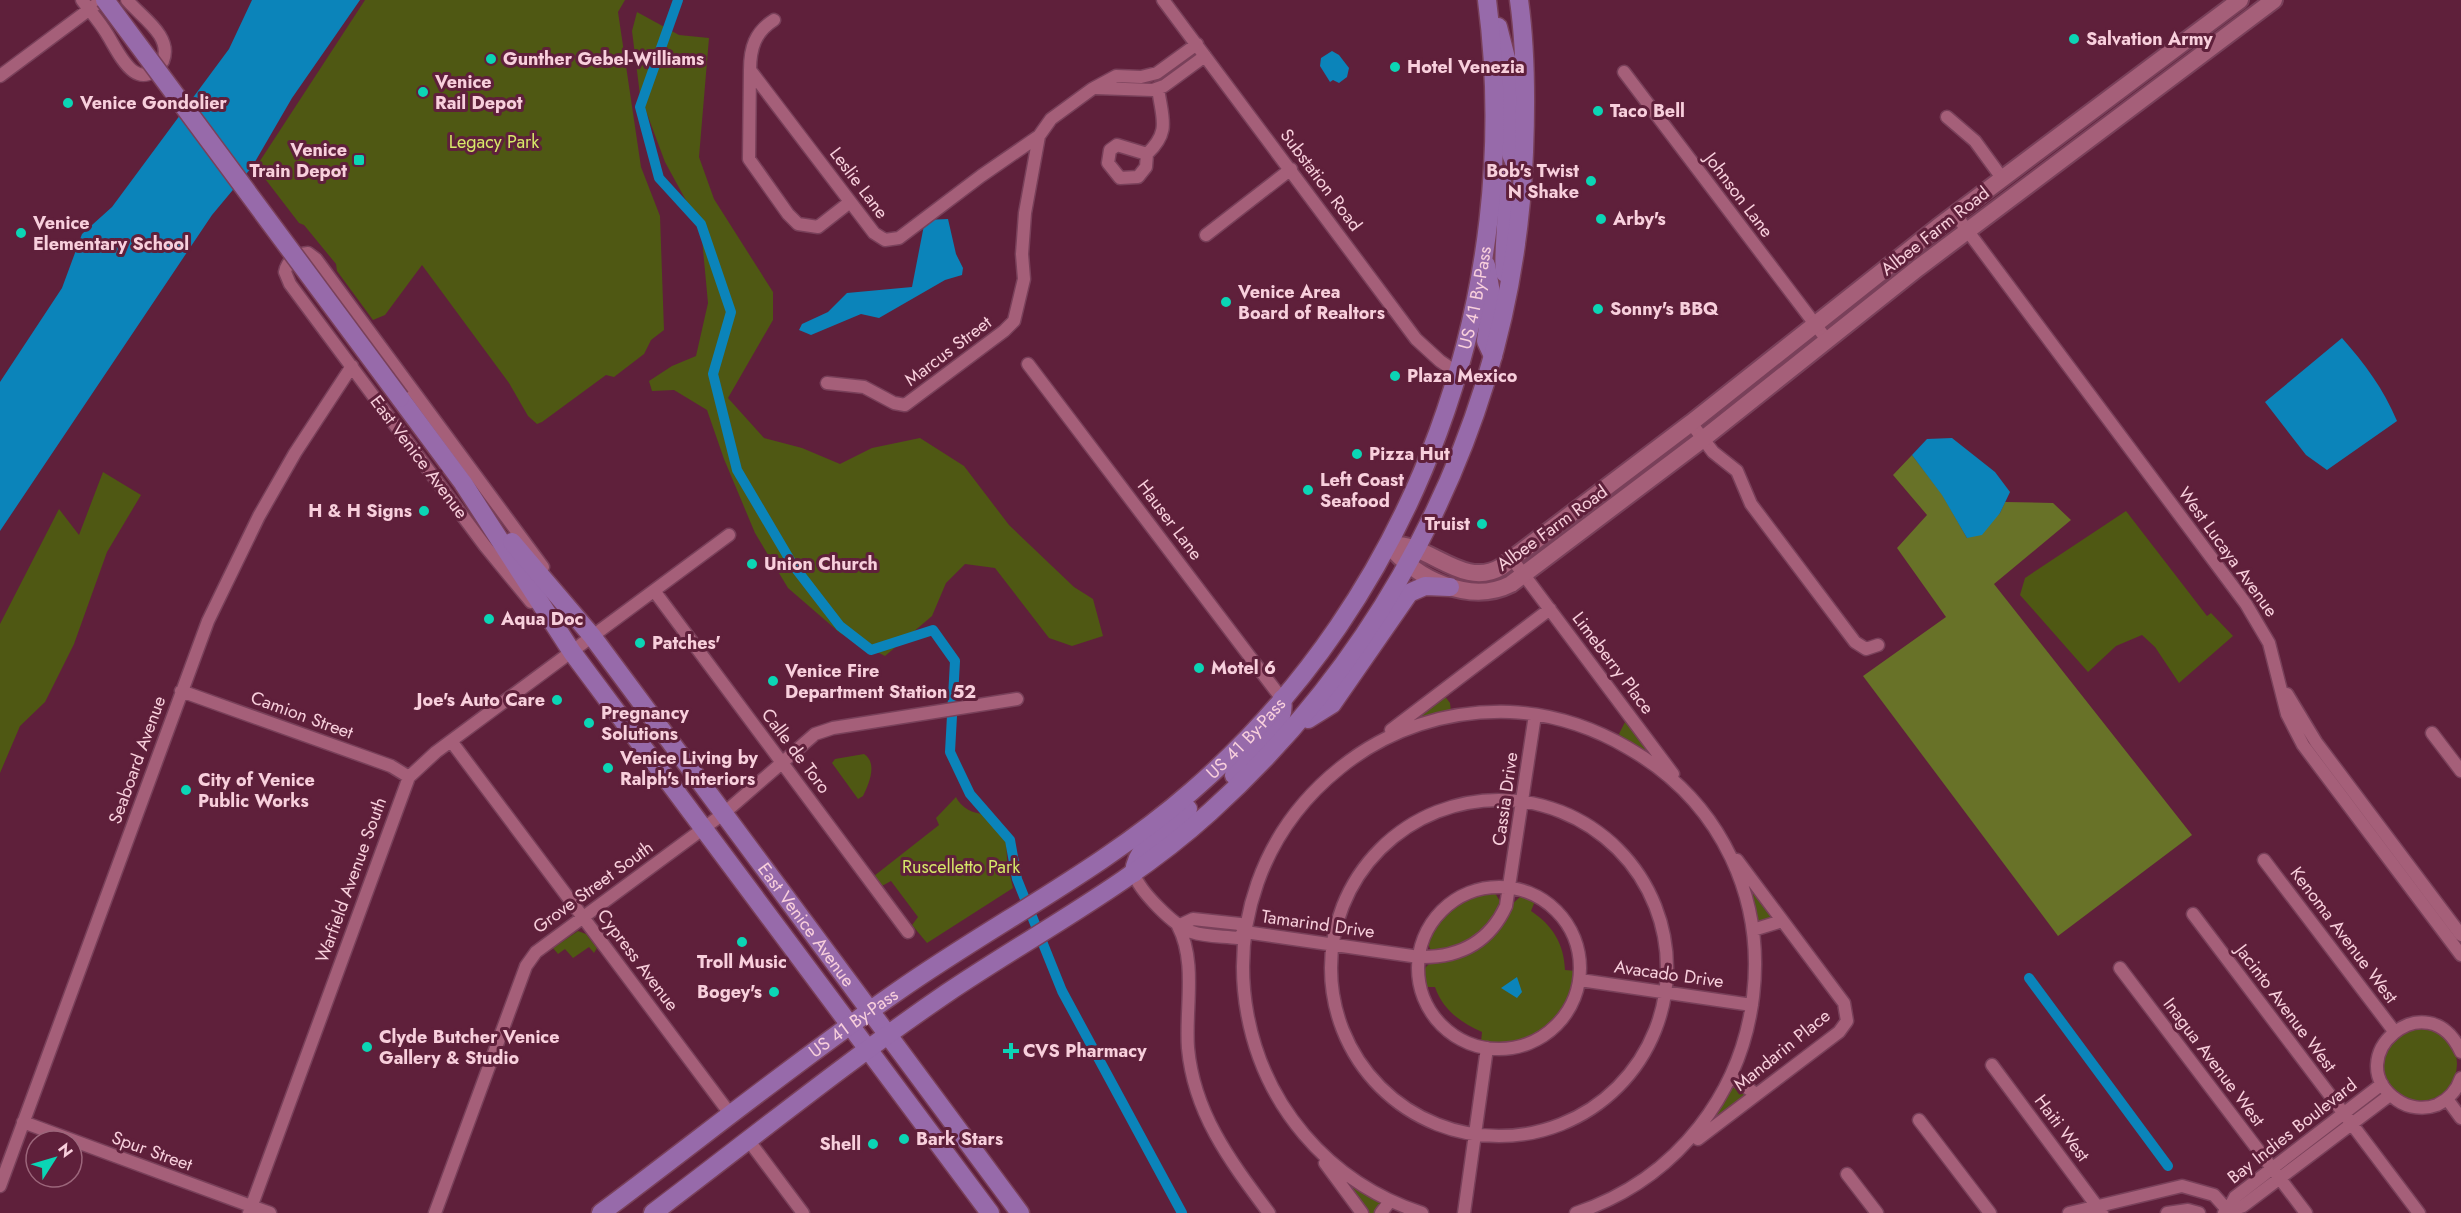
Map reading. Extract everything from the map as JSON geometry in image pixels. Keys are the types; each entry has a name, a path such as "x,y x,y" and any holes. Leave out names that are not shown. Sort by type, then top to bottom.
{"main road":[{"name":"East Venice Avenue","path":"104,0 463,483 592,636 1020,1213"},
{"name":"US 41 By-Pass","path":"601,1213 869,1012 1159,818 1215,771 1249,737 1282,699 1345,617 1389,545 1423,475 1459,374 1484,257 1495,173 1494,83 1487,0"},
{"path":"1487,0 1505,50 1511,154 1515,164 1524,175"},
{"name":"US 41 By-Pass","path":"653,1213 888,1034 1134,873 1222,801 1293,728 1353,654 1412,556 1452,477 1493,356 1518,232 1524,175 1525,70 1519,0"},
{"name":"Albee Farm Road","path":"1389,545 1412,556 1471,573 1491,572 1512,559 1691,423 1955,214 2240,0"},
{"name":"Albee Farm Road","path":"1412,556 1450,587 1472,593 1492,592 1524,575 1703,439 1967,230 2274,0"},
{"path":"2186,41 2198,57"},
{"path":"1495,173 1501,180 1506,196 1503,256 1506,298"},
{"path":"1484,257 1492,298 1486,341 1493,356"},
{"name":"East Venice Avenue","path":"463,483 572,652 990,1213"},
{"path":"1607,487 1619,503"},
{"path":"1293,728 1332,704 1409,593 1425,586 1450,587"},
{"path":"1222,801 1236,771 1281,720 1282,699"},
{"path":"1134,873 1136,861 1143,849 1203,794 1215,771"}],"street":[{"path":"0,76 85,4 104,0"},
{"path":"85,4 107,34 123,64 136,73 148,72 163,61 164,43 157,31 127,0"},
{"name":"Substation Road","path":"1163,0 1416,339 1440,362 1459,374"},
{"path":"774,20 761,30 750,54 749,159 788,214 798,224 818,227 850,202"},
{"name":"Leslie Lane","path":"750,70 850,202 879,237 885,240 899,238 981,176 1039,136 1051,119 1092,89 1116,76 1147,76 1157,73 1197,44"},
{"path":"1092,89 1158,88 1205,56"},
{"name":"Johnson Lane","path":"1624,72 1827,340"},
{"path":"1147,154 1160,141 1164,133 1158,88"},
{"path":"1947,117 1975,141 2002,178"},
{"name":"Marcus Street","path":"827,383 864,387 894,403 905,405 1012,324 1024,279 1022,254 1026,208 1039,136"},
{"path":"1206,235 1291,169"},
{"name":"West Lucaya Avenue","path":"1955,214 2246,604 2269,643 2287,714 2441,919"},
{"name":"East Venice Avenue","path":"572,652 485,546 287,278 285,272 289,262 301,253 308,253 316,259 511,521 592,636"},
{"name":"Hauser Lane","path":"1028,364 1282,699"},
{"name":"Seaboard Avenue","path":"0,1186 208,621 259,516 295,453 352,366"},
{"path":"1691,423 1713,452 1737,471 1751,504 1855,642 1866,649 1878,645"},
{"name":"Warfield Avenue South","path":"250,1210 409,777 452,741 729,535"},
{"path":"1512,559 1550,609"},
{"name":"Calle de Toro","path":"655,592 908,932"},
{"name":"Limeberry Place","path":"1369,746 1550,609 1698,806"},
{"name":"Camion Street","path":"181,691 391,766 409,777"},
{"name":"Grove Street South","path":"435,1213 526,966 536,952 723,814 807,738 821,731 1017,699"},
{"path":"1362,1213 1278,1098 1254,1045 1243,990 1245,932 1258,878 1282,832 1319,787 1369,746 1394,733 1442,718 1493,712 1535,714 1574,724 1624,746 1660,769 1698,806 1721,837 1738,876 1753,930 1755,974 1752,1005 1744,1041 1731,1077 1703,1125 1675,1156 1599,1213"},
{"name":"Cassia Drive","path":"1419,957 1454,954 1480,941 1500,918 1510,888 1535,714"},
{"path":"2432,733 2461,771"},
{"name":"Cypress Avenue","path":"452,741 731,1115"},
{"path":"1488,801 1522,802 1555,810 1584,824 1611,843 1634,867 1651,895 1662,926 1667,959 1666,992 1658,1025 1643,1056 1622,1083 1596,1106 1566,1123 1545,1130 1502,1137 1475,1135 1438,1126 1414,1114 1383,1091 1362,1069 1344,1035 1334,1003 1330,972 1332,944 1342,909 1357,878 1378,849 1396,834 1417,820 1452,807 1488,801"},
{"name":"Mandarin Place","path":"1675,1156 1839,1032 1847,1021 1844,1003 1721,837"},
{"name":"Kenoma Avenue West","path":"2264,860 2394,1031"},
{"name":"Tamarind Drive","path":"1134,873 1143,890 1178,926 1193,933 1238,938 1245,932 1419,957"},
{"path":"1510,888 1540,900 1562,920 1578,952 1580,980 1569,1009 1548,1032 1520,1047 1487,1048 1457,1037 1434,1017 1420,989 1419,957 1429,926 1450,904 1477,890 1510,888"},
{"name":"Jacinto Avenue West","path":"2193,914 2419,1213"},
{"path":"2441,919 2461,935"},
{"path":"2441,919 2461,955"},
{"path":"1753,930 1782,921"},
{"path":"1178,926 1187,953 1188,1046 1199,1100 1217,1141 1269,1213"},
{"name":"Inagua Avenue West","path":"2121,968 2306,1213"},
{"name":"Avacado Drive","path":"1580,980 1752,1005"},
{"path":"2394,1031 2416,1022 2428,1023 2457,1042 2461,1025"},
{"name":"Bay Indies Boulevard","path":"2069,1213 2100,1209 2182,1186 2210,1193 2228,1212 2243,1206 2276,1173 2386,1089 2378,1065 2379,1055 2382,1046 2394,1031"},
{"path":"1464,1213 1487,1048"},
{"name":"Haiti West","path":"1992,1065 2100,1209"},
{"path":"1731,1077 1756,1094"},
{"path":"2386,1089 2400,1102 2418,1107 2436,1105 2447,1099 2461,1078"},
{"path":"2447,1099 2461,1118"},
{"path":"1919,1120 1990,1213"},
{"name":"Spur Street","path":"22,1122 250,1210 270,1213"},
{"path":"1308,1140 1344,1173 1390,1201 1422,1213"},
{"path":"749,1141 803,1213"},
{"path":"1847,1174 1877,1213"},
{"path":"1576,1213 1607,1202 1634,1187"},
{"path":"1381,1213 1390,1201"},
{"path":"2167,1213 2188,1210 2199,1213"}],"green space":[{"name":"Legacy Park","path":"365,0 625,0 618,12 641,167 660,216 664,330 651,340 644,354 614,377 606,375 542,422 537,424 528,416 509,383 422,265 385,315 373,320 337,271 336,264 304,225 299,223 256,167"},
{"path":"637,12 679,35 709,38 699,157 714,199 773,292 773,320 728,398 764,438 802,448 840,464 872,448 920,438 964,466 1009,525 1074,587 1093,599 1103,636 1072,646 1049,638 995,568 965,564 946,583 932,616 885,656 840,633 788,588 755,533 724,459 707,410 674,390 652,391 649,381 672,366 696,356 708,303 701,228 665,162 640,95 632,31"},
{"path":"1912,455 1942,494 1967,538 2000,513 2005,502 2053,503 2071,520 1994,584 2192,835 2058,936 1863,676 1946,617 1897,548 1927,515 1893,475"},
{"path":"103,472 141,495 107,552 74,644 45,702 20,726 0,773 0,624 59,509 79,535"},
{"path":"2126,511 2207,616 2211,613 2233,636 2179,683 2155,647 2142,635 2116,646 2088,672 2020,595 2025,578"},
{"path":"1444,695 1450,703 1451,711 1410,723"},
{"path":"1626,720 1656,759 1621,740 1619,734"},
{"path":"864,754 871,763 871,774 863,796 858,799 832,763 835,759"},
{"name":"Ruscelletto Park","path":"956,797 969,810 987,814 1000,823 1006,838 1007,863 1013,888 927,943 912,925 918,917 891,881 882,886 874,876 939,825 936,818"},
{"path":"1745,878 1774,918 1756,922"},
{"path":"1485,893 1495,893 1501,903 1481,932 1465,943 1432,951 1428,942 1429,932 1435,923 1444,914 1466,900"},
{"path":"1521,896 1535,901 1531,911 1545,922 1556,936 1562,951 1565,970 1576,971 1572,988 1556,1017 1531,1036 1515,1042 1499,1044 1481,1042 1482,1032 1453,1014 1438,995 1435,987 1424,987 1423,970 1431,962 1454,958"},
{"path":"578,931 586,934 597,948 594,953 589,947 573,958 565,949 558,954 553,948"},
{"path":"2420,1027 2434,1030 2446,1038 2454,1050 2457,1064 2454,1078 2446,1090 2434,1098 2420,1101 2406,1098 2394,1090 2386,1078 2383,1064 2386,1050 2394,1038 2406,1030"},
{"path":"1734,1086 1747,1095 1710,1122 1731,1087"},
{"path":"1349,1182 1382,1203 1374,1213 1367,1213 1347,1184"}],"water":[{"path":"252,0 360,0 292,98 252,167 212,215 0,531 0,382 62,288 82,234 112,207 229,49"},
{"path":"1332,51 1339,55 1349,68 1347,77 1339,83 1333,80 1330,82 1320,66 1321,58"},
{"path":"948,219 956,254 963,268 962,275 945,280 879,318 861,314 811,335 799,330 802,324 828,312 847,293 912,287 925,220"},
{"path":"2342,338 2373,377 2397,421 2327,470 2306,455 2265,402"},
{"path":"1952,438 1995,472 2010,492 2000,513 1982,535 1967,538 1942,495 1912,455 1927,439"},
{"path":"1517,977 1522,992 1517,998 1501,988"}],"waterway":[{"path":"678,0 640,107 659,178 701,224 731,312 713,374 737,470 793,565 840,626 871,650 933,630 955,661 950,752 970,794 1010,840 1017,879 1062,991 1182,1213"},
{"path":"2029,978 2168,1166"}],"place":[{"name":"Salvation Army","path":"2074,39"},
{"name":"Gunther Gebel-Williams","path":"491,59"},
{"name":"Hotel Venezia","path":"1395,67"},
{"name":"Venice Rail Depot","path":"423,92"},
{"name":"Venice Gondolier","path":"68,103"},
{"name":"Taco Bell","path":"1598,111"},
{"name":"Venice Train Depot","path":"359,160"},
{"name":"Bob's Twist N Shake","path":"1591,181"},
{"name":"Arby's","path":"1601,219"},
{"name":"Venice Elementary School","path":"21,233"},
{"name":"Venice Area Board of Realtors","path":"1226,302"},
{"name":"Sonny's BBQ","path":"1598,309"},
{"name":"Plaza Mexico","path":"1395,376"},
{"name":"Pizza Hut","path":"1357,454"},
{"name":"Left Coast Seafood","path":"1308,490"},
{"name":"H & H Signs","path":"424,511"},
{"name":"Truist","path":"1482,524"},
{"name":"Union Church","path":"752,564"},
{"name":"Aqua Doc","path":"489,619"},
{"name":"Patches'","path":"640,643"},
{"name":"Motel 6","path":"1199,668"},
{"name":"Venice Fire Department Station 52","path":"773,681"},
{"name":"Joe's Auto Care","path":"557,700"},
{"name":"Pregnancy Solutions","path":"589,723"},
{"name":"Venice Living by Ralph's Interiors","path":"608,768"},
{"name":"City of Venice Public Works","path":"186,790"},
{"name":"Troll Music","path":"742,942"},
{"name":"Bogey's","path":"774,992"},
{"name":"Clyde Butcher Venice Gallery & Studio","path":"367,1047"},
{"name":"CVS Pharmacy","path":"1011,1051"},
{"name":"Bark Stars","path":"904,1139"},
{"name":"Shell","path":"873,1144"}]}
